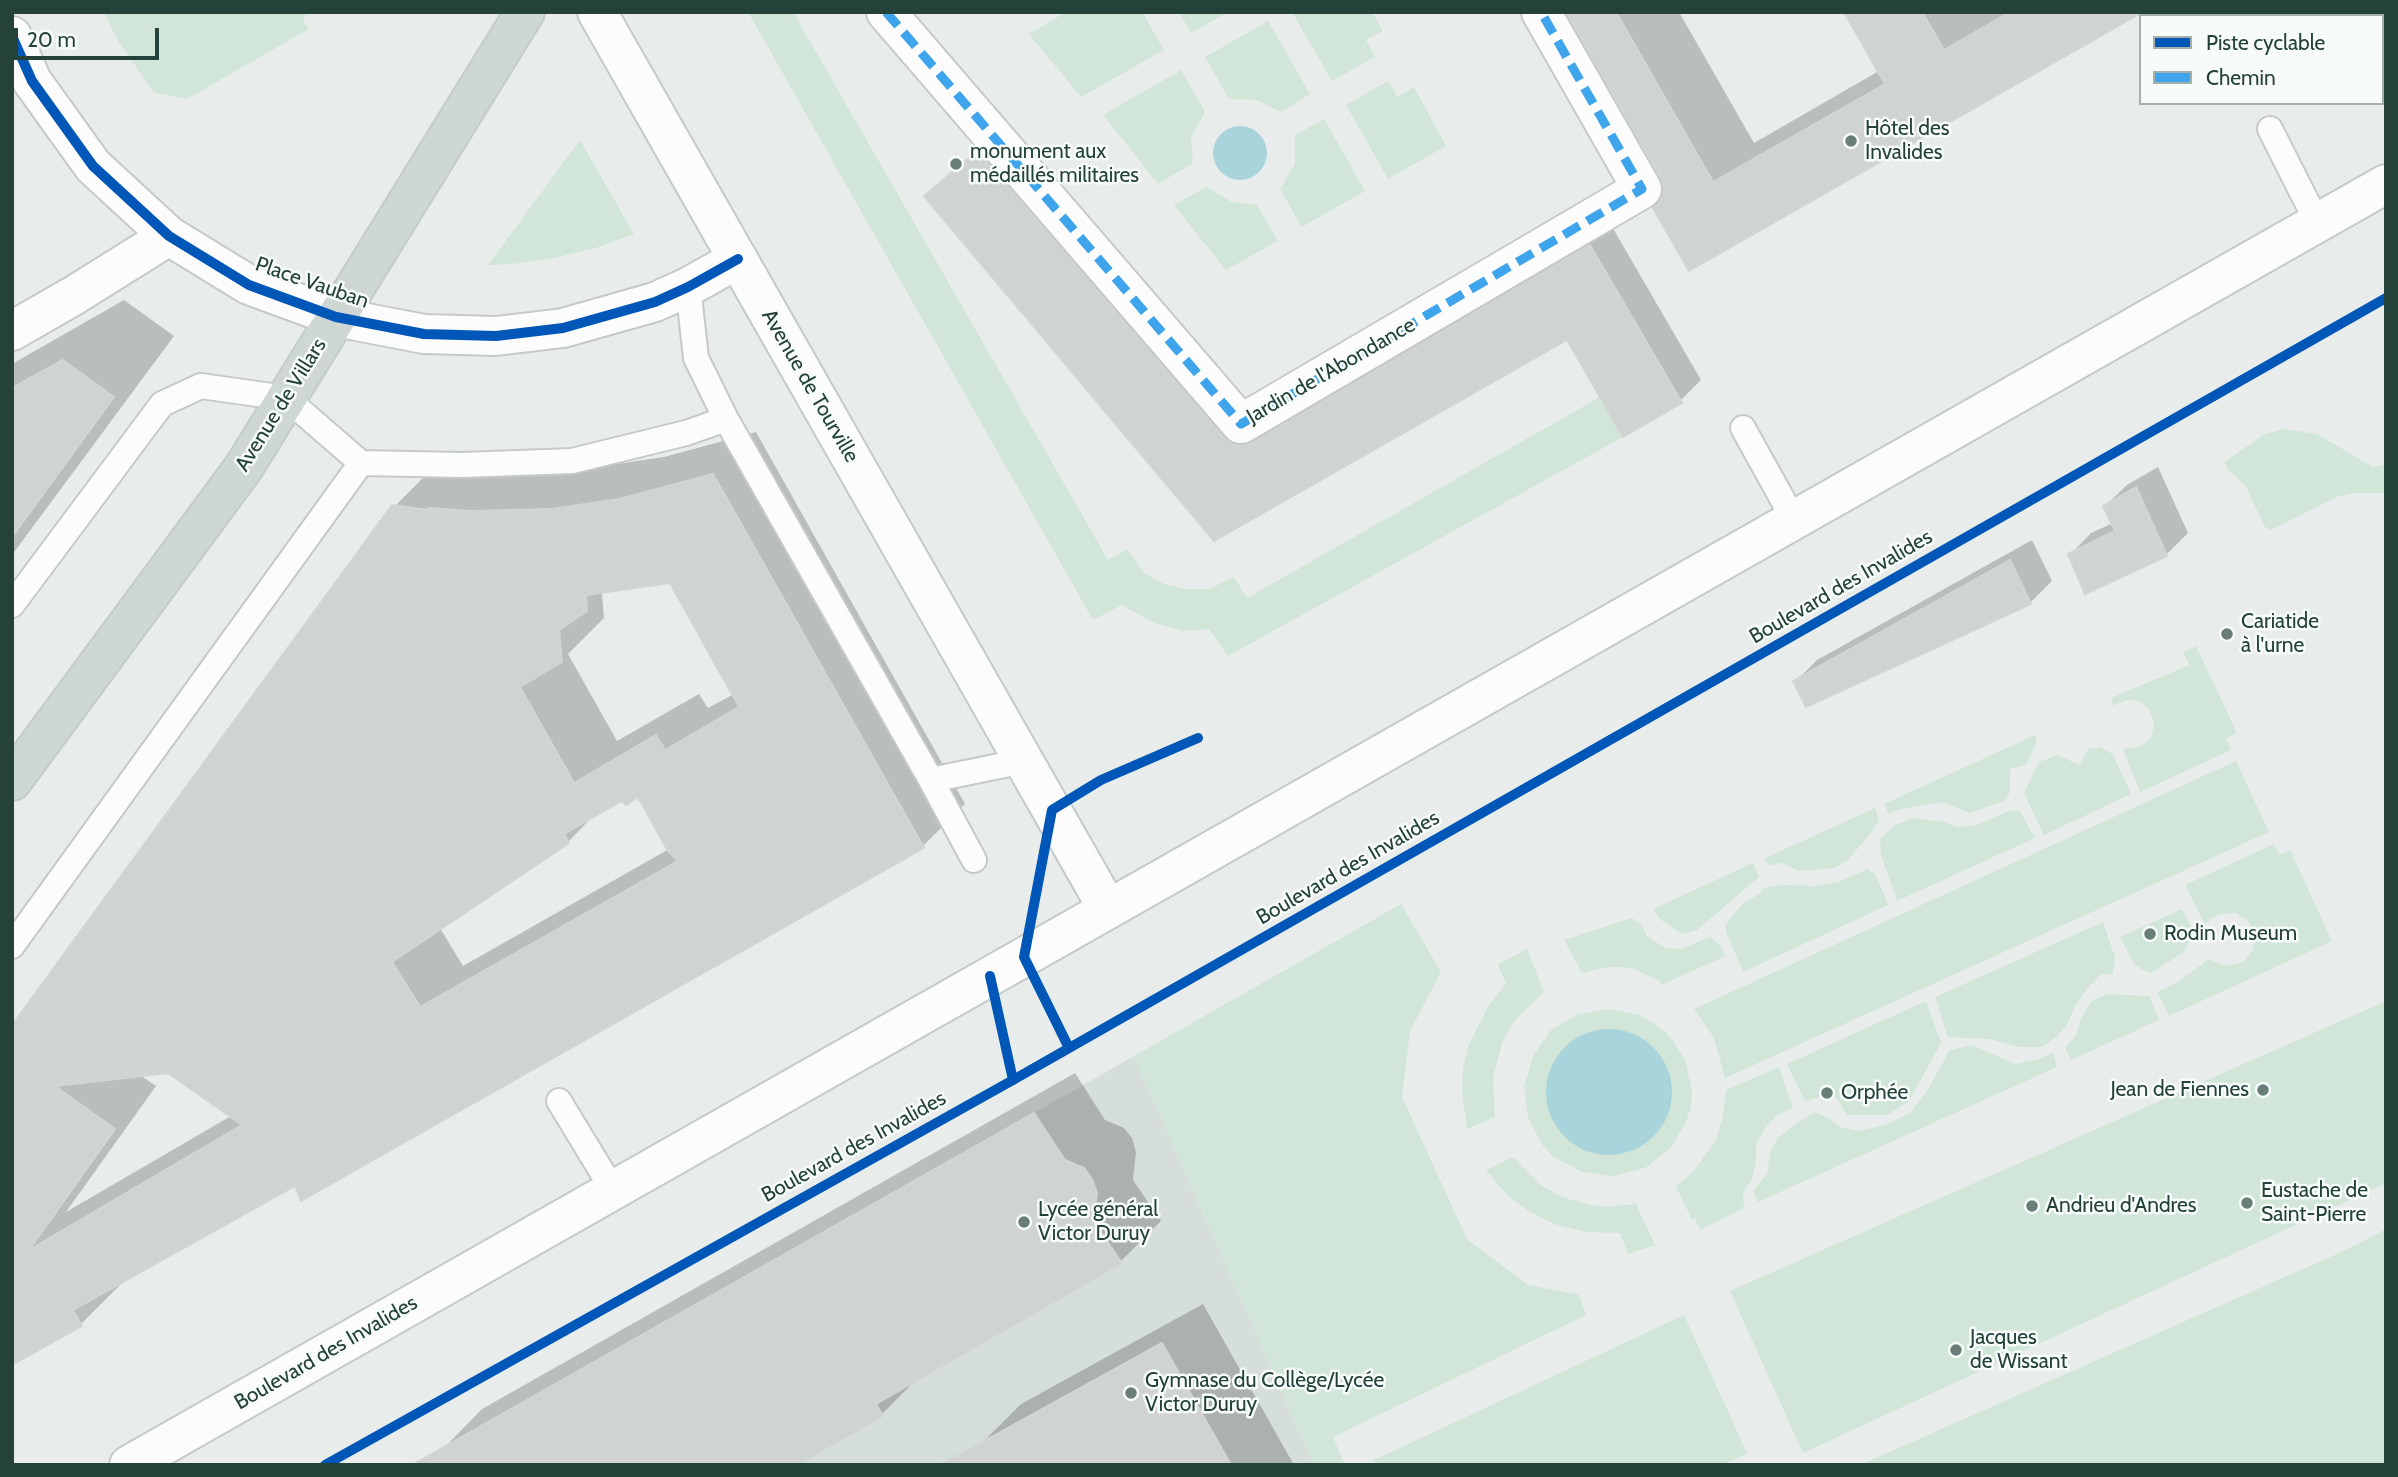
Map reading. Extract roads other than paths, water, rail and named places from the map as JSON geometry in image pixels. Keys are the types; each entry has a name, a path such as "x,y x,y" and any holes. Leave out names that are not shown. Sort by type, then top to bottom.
{"main road":[{"name":"Avenue de Villars","path":"12,780 244,467 525,12"},
{"name":"Avenue de Tourville","path":"597,12 1108,909"},
{"name":"Jardin de l'Abondance","path":"886,12 1241,424 1642,189 1541,12"},
{"name":"Place Vauban","path":"12,36 32,81 93,166 169,236 248,285 336,317 424,334 496,336 564,328 655,302 738,260"},
{"name":"Boulevard des Invalides","path":"129,1465 2386,184"},
{"path":"12,331 169,236"}],"lane":[{"path":"2270,129 2317,222"},
{"path":"688,287 696,358 726,419 974,860"},
{"path":"12,605 162,404 201,386 286,398 361,463 462,465 572,461 686,433 726,419"},
{"path":"1743,428 1794,520"},
{"path":"12,946 361,463"},
{"path":"931,780 1024,761"},
{"path":"559,1101 613,1190"}],"water":[{"path":"1245,126 1255,130 1263,138 1267,153 1263,168 1255,176 1235,180 1225,176 1217,168 1213,148 1217,138 1225,130"},
{"path":"1609,1029 1633,1034 1653,1048 1667,1068 1672,1092 1667,1116 1653,1136 1633,1150 1609,1155 1585,1150 1565,1136 1551,1116 1546,1092 1551,1068 1565,1048 1585,1034"}],"place":[{"name":"Hôtel des Invalides","path":"1851,141"},
{"name":"monument aux médaillés militaires","path":"956,164"},
{"name":"Cariatide à l'urne","path":"2227,634"},
{"name":"Rodin Museum","path":"2150,934"},
{"name":"Jean de Fiennes","path":"2263,1090"},
{"name":"Orphée","path":"1827,1093"},
{"name":"Eustache de Saint-Pierre","path":"2247,1203"},
{"name":"Andrieu d'Andres","path":"2032,1206"},
{"name":"Lycée général Victor Duruy","path":"1024,1222"},
{"name":"Jacques de Wissant","path":"1956,1350"},
{"name":"Gymnase du Collège/Lycée Victor Duruy","path":"1131,1393"}]}
